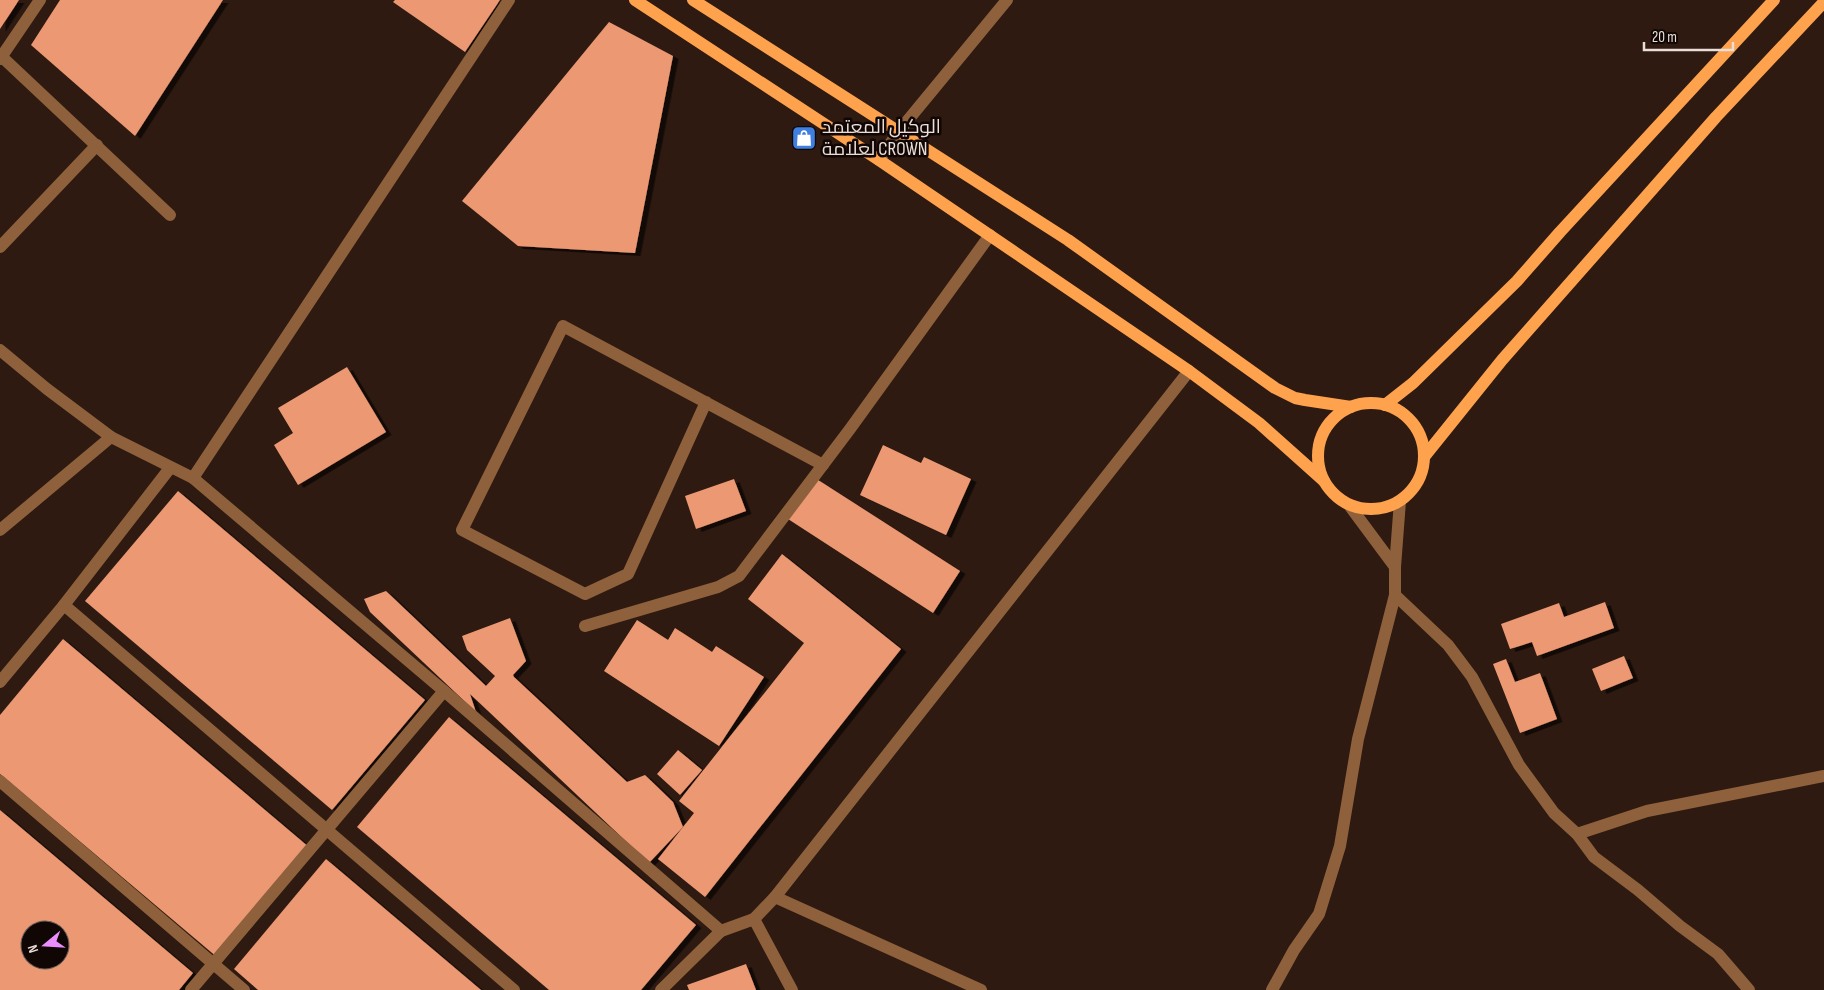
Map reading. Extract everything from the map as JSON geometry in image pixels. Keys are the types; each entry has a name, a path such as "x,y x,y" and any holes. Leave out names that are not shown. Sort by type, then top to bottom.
{"main road":[{"path":"635,0 879,160 1189,371 1259,423 1324,481 1334,495 1349,505 1366,510 1384,508 1400,501 1410,493 1422,470 1424,457 1423,445 1414,424 1406,416 1385,405 1368,403 1351,407 1336,416 1325,430 1319,446 1319,464 1324,481"},
{"path":"693,0 1068,240 1275,388 1294,398 1351,407"},
{"path":"1385,405 1413,382 1517,282 1560,232 1774,0"},
{"path":"1424,457 1502,360 1716,117 1824,2"}],"street":[{"path":"40,0 1,57 170,215"},
{"path":"193,478 509,0"},
{"path":"879,160 899,131 1007,0"},
{"path":"0,247 96,145"},
{"path":"585,626 718,587 739,576 823,465 990,235"},
{"path":"706,402 628,574 585,594 462,530 563,326 706,402 823,465"},
{"path":"0,350 47,390 111,437 193,478 444,691 721,931"},
{"path":"661,990 721,931 754,919 775,897 1189,371"},
{"path":"0,530 111,437"},
{"path":"0,682 64,605 170,468"},
{"path":"1272,990 1294,950 1319,914 1340,846 1358,739 1395,595 1395,566 1400,501"},
{"path":"1349,505 1395,566"},
{"path":"1395,595 1448,645 1472,677 1519,765 1554,813 1577,834 1594,857 1718,954 1749,990"},
{"path":"64,605 514,990"},
{"path":"191,990 444,691"},
{"path":"1577,834 1647,811 1824,776"},
{"path":"0,781 244,990"},
{"path":"775,897 981,990"},
{"path":"754,919 792,990"}],"building":[{"path":"0,0 19,0 0,29"},
{"path":"60,0 223,0 135,136 31,45"},
{"path":"395,0 500,0 465,52 393,2"},
{"path":"609,22 673,56 635,253 518,246 462,201"},
{"path":"347,367 386,432 298,485 274,445 293,433 278,408"},
{"path":"883,445 921,463 924,457 971,479 946,535 860,495"},
{"path":"815,478 960,571 933,613 788,519"},
{"path":"734,479 746,511 696,529 685,496"},
{"path":"178,491 425,700 332,810 85,601"},
{"path":"782,554 901,649 705,897 658,859 694,813 679,801 804,643 748,599"},
{"path":"386,591 486,686 495,676 467,650 462,636 510,618 526,661 513,675 514,677 627,782 645,775 673,802 683,827 649,863 470,694 476,712 370,612 364,599"},
{"path":"1605,602 1614,628 1537,656 1532,642 1510,649 1501,624 1559,603 1564,617"},
{"path":"637,620 668,640 675,628 712,652 716,646 764,677 719,746 604,671"},
{"path":"63,639 310,848 218,958 0,774 0,715"},
{"path":"1624,656 1633,678 1601,691 1592,669"},
{"path":"1506,659 1515,682 1540,673 1557,719 1520,733 1493,664"},
{"path":"449,717 696,925 641,990 549,990 357,827"},
{"path":"678,750 702,770 680,795 657,774"},
{"path":"0,810 193,973 179,990 0,990"},
{"path":"326,859 481,990 258,990 234,969"},
{"path":"746,964 756,990 689,990 687,985"}],"place":[{"name":"الوكيل المعتمد لعلامة CROWN","path":"804,138"}]}
